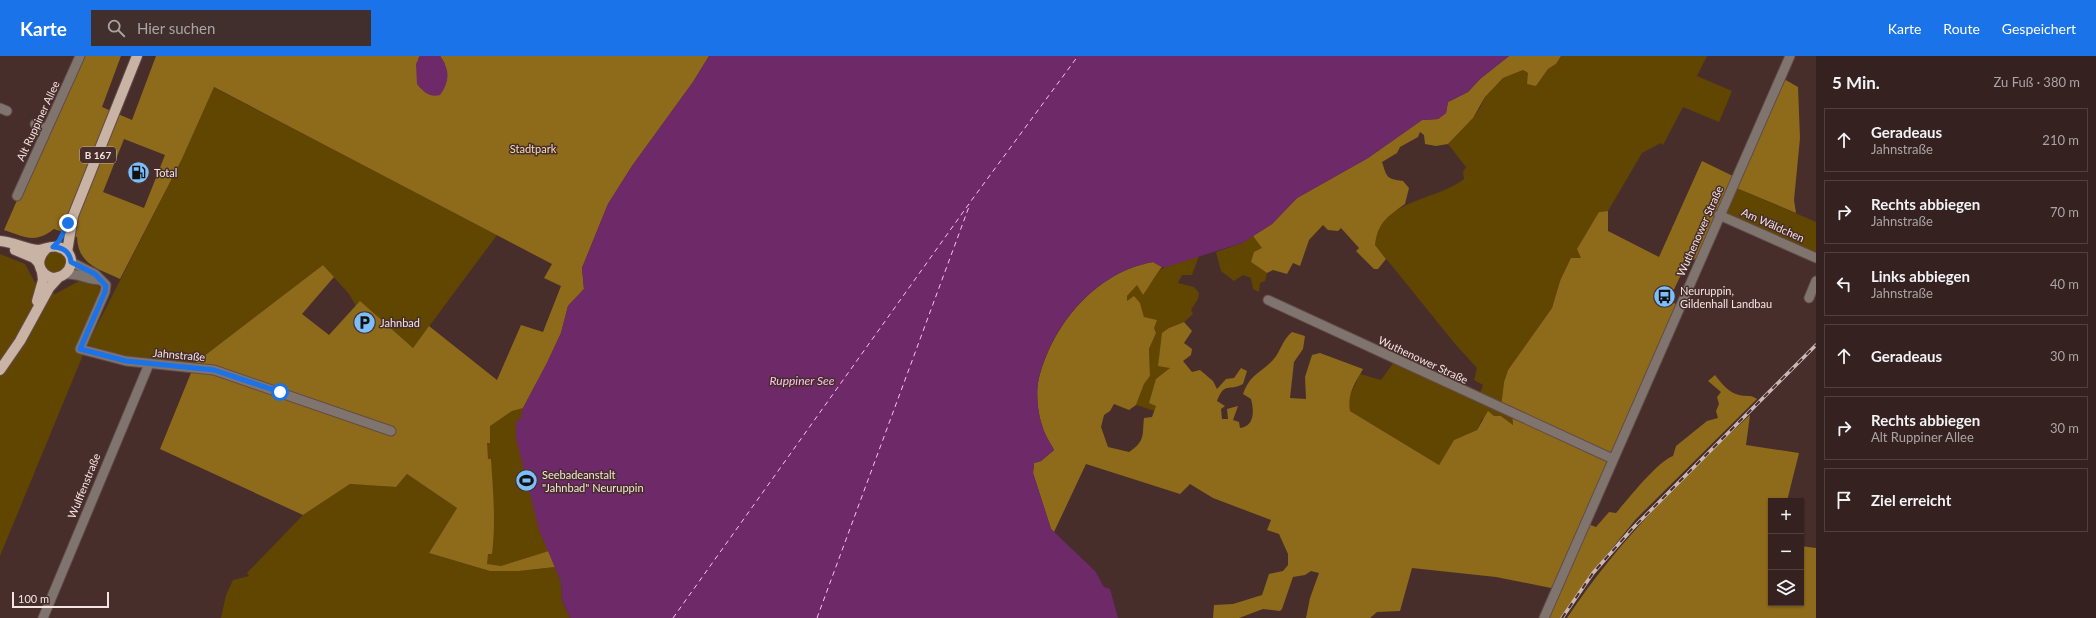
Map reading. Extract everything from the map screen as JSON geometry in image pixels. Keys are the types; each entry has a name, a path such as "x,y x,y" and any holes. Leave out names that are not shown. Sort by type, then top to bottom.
{"main road":[{"name":"B 167","path":"0,370 20,341 36,309 43,280 40,268 40,258 49,248 59,241 73,216 136,56"},
{"name":"B 167","path":"67,252 73,216"},
{"path":"0,241 37,250 58,247 67,252 71,262"},
{"path":"0,241 9,247 34,258 40,268 52,278 62,276"},
{"name":"B 167","path":"36,309 41,304 52,283 62,276 71,262"}],"street":[{"name":"Alt Ruppiner Allee","path":"17,196 80,56"},
{"name":"Wuthenower Straße","path":"1544,618 1719,215 1790,56"},
{"path":"34,124 46,129"},
{"name":"Am Wäldchen","path":"1719,215 1816,258"},
{"path":"71,262 95,274 101,280"},
{"path":"62,276 101,280"},
{"name":"Jahnstraße","path":"101,280 106,286 105,292 80,349 126,361 214,370 391,431"},
{"path":"1809,298 1816,280"},
{"name":"Wuthenower Straße","path":"1268,300 1498,408 1613,459"},
{"name":"Wulffenstraße","path":"43,618 149,364"}],"shaded area":[{"path":"1561,56 1707,56 1697,76 1732,91 1719,122 1683,107 1663,145 1661,143 1642,153 1608,211 1599,212 1581,258 1560,281 1552,308 1508,370 1504,382 1501,407 1479,396 1483,385 1474,380 1477,368 1456,345 1375,245 1375,235 1383,220 1393,212 1442,191 1464,179 1463,172 1466,167 1448,144 1473,118 1485,97 1503,78 1523,70 1528,73 1536,86 1548,69 1556,64"},
{"path":"213,87 497,235 413,348 360,302 356,306 349,294 323,265 195,363 149,364 87,345 181,161"},
{"path":"1734,187 1816,222 1816,254 1720,215"},
{"path":"1253,236 1263,248 1251,262 1267,273 1265,281 1260,283 1259,292 1253,289 1251,278 1243,275 1234,281 1221,271 1216,252 1242,243"},
{"path":"51,251 59,251 66,258 66,266 59,273 51,273 44,266 44,258"},
{"path":"0,254 25,264 38,288 55,294 81,280 85,280 99,286 101,292 85,350 0,556"},
{"path":"1199,256 1192,275 1182,275 1178,283 1194,287 1199,293 1198,299 1191,310 1193,314 1184,322 1169,328 1170,368 1166,373 1155,411 1136,405 1144,384 1150,376 1149,349 1156,333 1144,317 1140,303 1127,301 1127,296 1137,284 1143,295 1152,278 1163,268"},
{"path":"1394,362 1512,415 1513,425 1501,416 1482,419 1477,430 1454,440 1439,465 1350,411 1348,400 1360,374 1381,380"},
{"name":"Seebadeanstalt \"Jahnbad\" Neuruppin","path":"527,401 523,408 552,557 501,568 483,567 483,429"},
{"path":"407,474 457,508 429,553 490,571 519,571 555,567 561,582 562,600 570,618 221,618 226,595 233,580 249,576 247,573 303,515 350,484 396,487"}],"green space":[{"name":"Stadtpark","path":"80,56 121,56 102,107 132,120 156,56 420,56 418,59 445,64 440,56 709,56 693,82 632,166 608,204 582,268 584,289 568,306 561,333 523,408 512,411 490,426 490,443 487,443 488,459 491,459 494,530 492,554 488,554 487,564 501,566 549,551 555,567 519,571 490,571 429,553 457,508 407,474 396,487 350,484 303,515 160,449 195,363 323,265 334,277 302,314 329,335 360,301 413,348 429,326 497,380 521,325 543,332 561,286 544,278 552,264 214,87 181,161 120,279 91,265 81,254 77,237 54,229 47,234 35,238 24,237 4,230","holes":["124,139 165,155 144,208 103,192"]},
{"path":"1509,56 1561,56 1556,64 1548,69 1536,86 1527,84 1528,73 1523,70 1503,78 1485,97 1473,118 1448,144 1436,146 1425,144 1424,135 1420,132 1418,137 1400,147 1397,153 1382,162 1386,174 1390,178 1403,181 1409,188 1405,204 1384,221 1378,231 1375,245 1386,259 1378,269 1374,269 1356,251 1359,248 1341,228 1338,231 1328,230 1323,225 1309,240 1300,266 1293,263 1287,274 1273,270 1267,273 1251,262 1254,252 1262,248 1253,236 1272,224 1297,198 1368,158 1422,120 1438,119 1446,113 1448,102 1468,92 1480,79"},
{"path":"1784,79 1798,87 1800,138 1794,200 1796,213 1734,187"},
{"path":"1702,161 1737,178 1700,256 1686,264 1670,298 1677,306 1588,524 1596,527 1609,512 1616,513 1659,465 1673,456 1676,446 1707,421 1718,418 1716,411 1719,404 1717,397 1721,392 1708,381 1715,375 1728,390 1739,395 1757,399 1636,519 1595,569 1560,618 1545,618 1557,581 1551,588 1496,577 1412,568 1400,611 1377,612 1370,618 1306,618 1310,598 1319,573 1311,571 1305,575 1293,577 1280,611 1263,609 1239,618 1213,618 1214,605 1233,604 1262,595 1269,574 1283,571 1288,565 1288,554 1279,534 1267,530 1271,520 1213,498 1190,484 1180,494 1086,464 1054,532 1051,529 1033,473 1034,463 1041,461 1054,450 1044,432 1038,410 1038,383 1044,362 1064,323 1078,305 1094,290 1112,277 1132,268 1153,262 1162,267 1143,295 1137,285 1127,296 1127,301 1134,296 1140,303 1144,317 1157,320 1154,328 1156,333 1149,349 1150,376 1144,384 1136,405 1129,410 1114,404 1110,411 1104,415 1101,427 1108,447 1129,452 1141,441 1144,418 1152,417 1156,406 1149,403 1156,379 1170,368 1158,366 1162,333 1169,328 1184,322 1192,331 1184,343 1192,349 1191,355 1183,361 1192,372 1200,370 1213,381 1217,389 1226,379 1234,378 1241,368 1247,371 1243,384 1227,388 1222,391 1217,401 1225,406 1221,409 1222,419 1228,419 1227,409 1238,406 1233,420 1239,422 1240,428 1245,427 1251,421 1253,408 1251,399 1243,394 1246,387 1253,378 1273,360 1286,338 1292,332 1305,336 1303,349 1294,362 1290,398 1306,399 1305,377 1312,355 1320,353 1363,369 1351,394 1349,405 1350,411 1439,465 1454,440 1477,430 1488,411 1494,416 1501,416 1513,425 1512,413 1501,407 1504,382 1508,370 1552,308 1560,281 1571,258 1581,258 1577,249 1599,212 1608,211 1608,231 1659,257"},
{"path":"1750,415 1746,445 1799,453 1788,498 1768,498 1768,606 1804,606 1804,546 1816,548 1816,618 1567,618 1586,590 1629,537 1700,462"}],"water":[{"path":"420,56 440,56 446,66 448,76 446,85 440,95 433,96 427,94 417,84 416,64"},
{"name":"Ruppiner See","path":"709,56 1509,56 1480,79 1468,92 1448,102 1446,113 1438,119 1422,120 1368,158 1297,198 1272,224 1242,243 1166,267 1162,267 1153,262 1132,268 1112,277 1094,290 1078,305 1064,323 1052,342 1044,362 1037,388 1038,404 1044,432 1054,450 1041,461 1034,463 1033,473 1051,529 1095,571 1104,587 1110,589 1118,618 570,618 562,600 561,582 539,530 516,438 516,422 521,418 523,408 561,333 568,306 584,289 582,268 608,204 632,166 693,82"}],"ferry route":[{"path":"673,618 971,201 1078,56"},
{"path":"817,618 970,204"}],"railway":[{"path":"1562,618 1593,573 1632,529 1816,345"}],"place":[{"name":"Total","path":"138,173"},
{"name":"Neuruppin, Gildenhall Landbau","path":"1664,297"},
{"name":"Jahnbad","path":"365,323"},
{"name":"Seebadeanstalt \"Jahnbad\" Neuruppin","path":"526,481"}],"route":[{"path":"68,223 59,241 53,247 63,249 69,255 71,262 95,274 104,282 106,286 105,292 80,349 126,361 214,370 280,392"}]}
